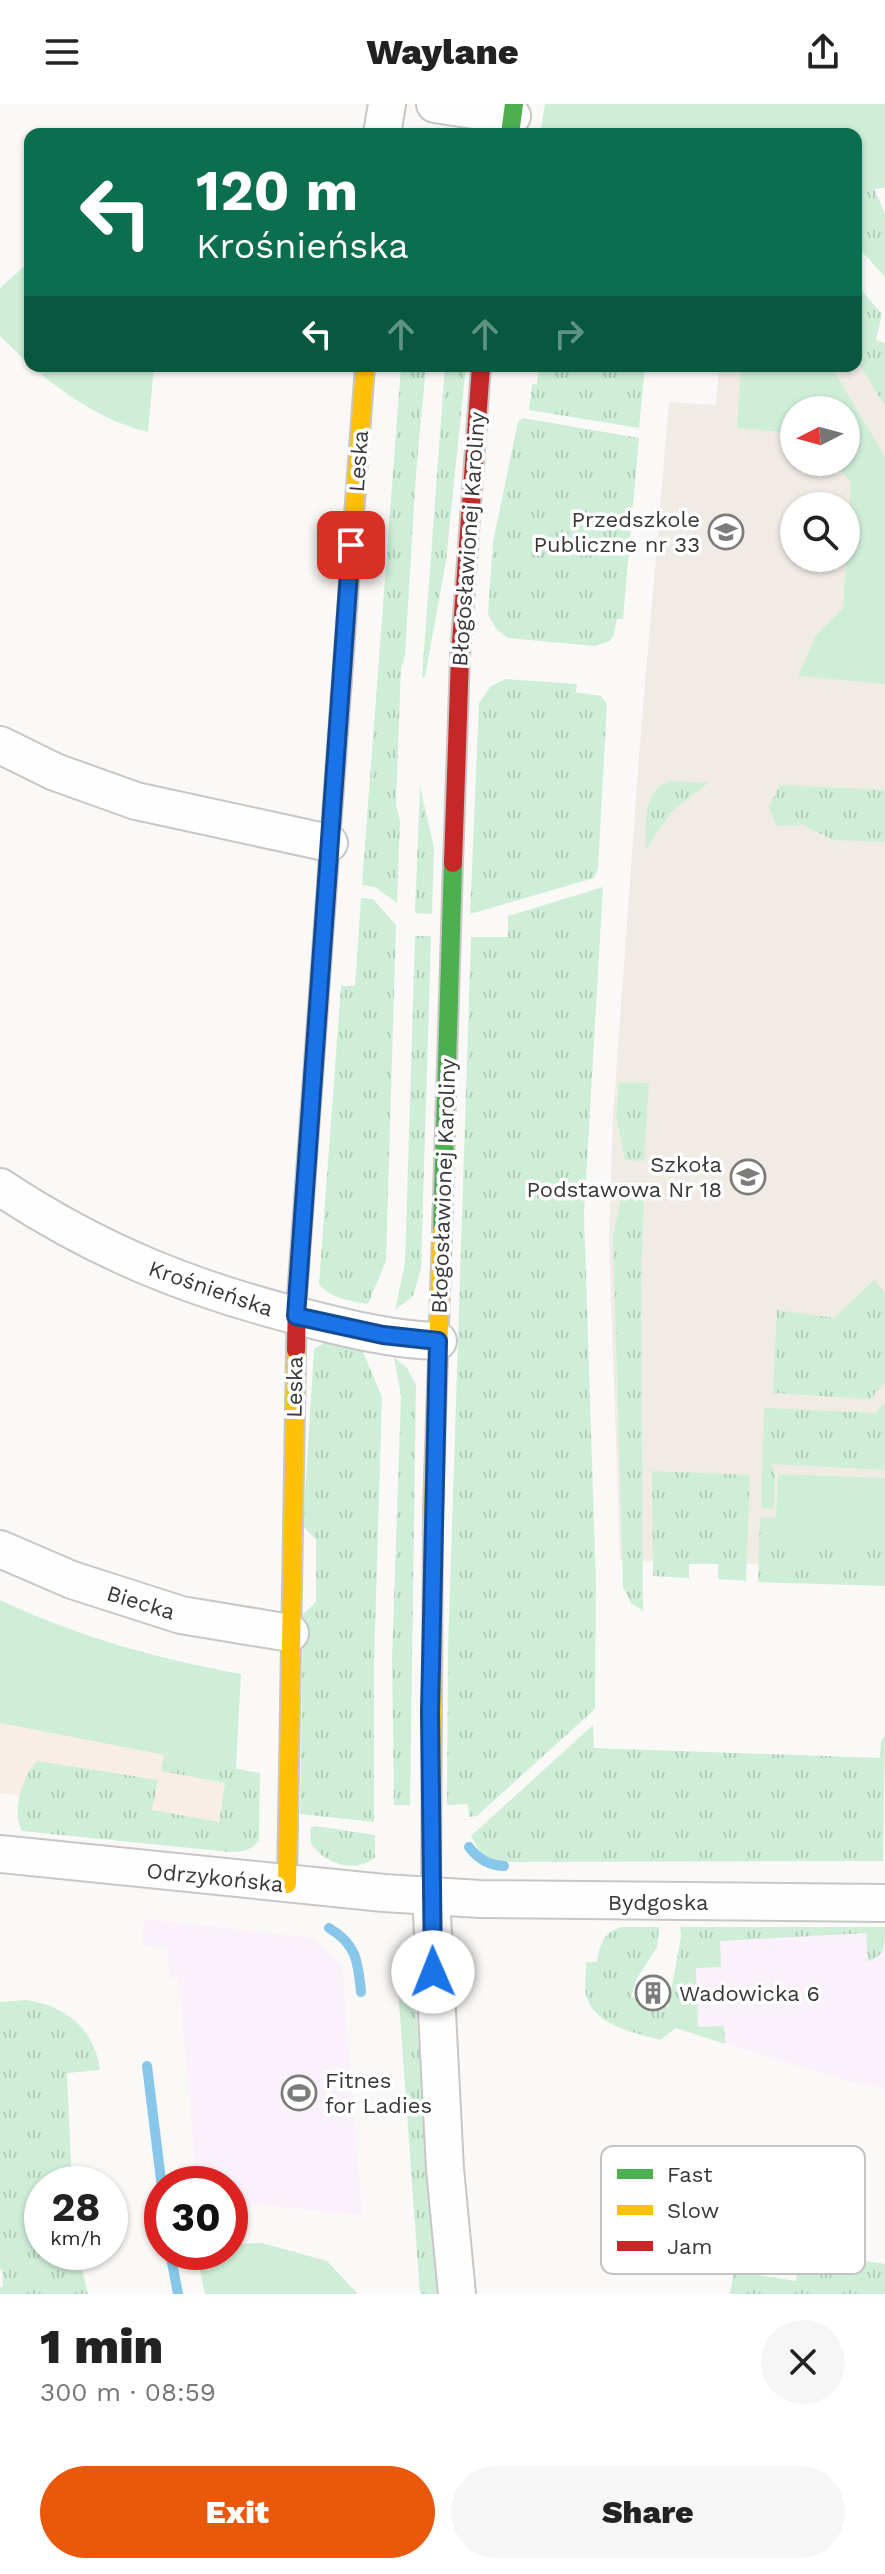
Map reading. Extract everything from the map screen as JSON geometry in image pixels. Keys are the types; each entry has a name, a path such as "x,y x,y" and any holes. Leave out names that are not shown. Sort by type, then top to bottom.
{"street":[{"path":"383,128 387,104"},
{"path":"435,104 512,118"},
{"name":"Leska","path":"287,1884 296,1316 365,372"},
{"name":"Błogosławionej Karoliny","path":"457,2294 445,2169 431,1895 430,1712 438,1341 460,657 481,372"},
{"path":"0,745 55,772 136,801 329,843"},
{"name":"Krośnieńska","path":"0,1187 102,1248 190,1284 296,1316 383,1335 438,1341"},
{"name":"Biecka","path":"0,1549 72,1580 181,1615 290,1633"},
{"name":"Odrzykońska","path":"0,1854 287,1884 431,1895"},
{"name":"Bydgoska","path":"431,1895 575,1902 885,1903"}],"shaded area":[{"name":"Szkoła Podstawowa Nr 18","path":"862,370 885,406 885,1568 620,1560 609,1240 613,1115 669,402 716,405 719,372 862,372"},
{"path":"0,1723 236,1769 233,1826 0,1793"},
{"path":"144,1919 313,1938 342,1965 362,2215 248,2204 248,2166 195,2166 178,1978 170,1978 167,1948 141,1945"},
{"path":"885,1932 885,2089 841,2079 676,2028 686,1933"}],"green space":[{"path":"545,104 885,104 885,188 862,186 862,128 541,128"},
{"path":"862,186 874,189 885,213 885,277 862,252"},
{"path":"24,266 24,359 0,336 0,288"},
{"path":"862,291 882,314 876,340 885,343 885,406 862,370"},
{"path":"39,372 153,372 148,432 86,406"},
{"path":"401,372 425,372 405,655 401,669 396,805 400,821 397,903 375,887 362,885"},
{"path":"445,372 465,372 446,561 425,677 422,677"},
{"path":"538,372 644,372 639,428 529,410 532,384 537,384"},
{"path":"741,372 835,372 849,396 780,396 780,432 737,428"},
{"path":"860,415 885,457 885,684 798,676 816,635 843,608 845,572 860,572 860,492 850,492 851,483 846,476 860,476"},
{"path":"523,418 639,438 623,619 617,619 610,641 595,646 508,638 497,630 488,615 493,542 518,422"},
{"path":"506,679 577,684 576,692 601,696 607,704 598,869 594,878 470,914 479,703 491,686"},
{"path":"670,781 708,783 673,810 645,850 650,800 654,792"},
{"path":"780,785 885,790 885,842 833,840 803,825 776,826 769,806"},
{"path":"420,786 434,848 432,914 415,913"},
{"path":"603,887 584,1214 596,1585 595,1709 477,1816 469,1817 468,1804 447,1805 448,1650 471,937 508,937 508,916"},
{"path":"361,898 373,899 396,925 386,1261 368,1304 335,1296 319,1284 341,986 355,986"},
{"path":"415,936 431,936 421,1269 413,1296 395,1310 405,1263"},
{"path":"619,1082 649,1083 644,1161 625,1160 616,1115"},
{"path":"623,1188 644,1190 641,1284 643,1611 631,1603 623,1587 613,1237"},
{"path":"874,1280 885,1293 885,1383 870,1399 773,1393 777,1310 834,1318"},
{"path":"334,1341 361,1347 382,1397 374,1663 374,1822 300,1814 303,1614 316,1602 316,1540 303,1526 314,1349"},
{"path":"394,1357 407,1368 416,1385 410,1805 394,1805 392,1658 401,1396"},
{"path":"885,1403 885,1470 771,1464 775,1474 774,1509 761,1508 764,1408 875,1413"},
{"path":"652,1471 750,1475 746,1581 718,1579 718,1564 689,1564 689,1578 653,1576"},
{"path":"778,1474 885,1478 885,1545 775,1541"},
{"path":"760,1517 776,1518 776,1541 885,1545 885,1586 758,1582"},
{"path":"0,1600 118,1645 241,1674 236,1769 0,1723"},
{"path":"593,1725 594,1748 880,1758 881,1740 885,1736 883,1861 499,1862 483,1857 471,1836"},
{"path":"164,1755 260,1773 259,1840 246,1850 230,1852 22,1831 18,1814 20,1794 27,1775 38,1761 158,1780 152,1810 219,1822 225,1783 161,1771"},
{"path":"315,1826 375,1835 375,1857 350,1866 324,1857 311,1844 310,1828"},
{"path":"622,1927 659,1927 657,1947 636,1980 631,1997 668,2007 681,1937 680,1927 885,1927 885,1933 881,1953 868,1961 866,1933 720,1941 721,1967 696,1968 698,2027 724,2026 725,2044 676,2028 660,2040 616,2026 597,2014 586,1995 586,1962 597,1962 604,1940 610,1932"},
{"path":"414,1985 438,2294 420,2294 398,1988"},
{"path":"27,2000 66,2014 85,2031 97,2055 100,2070 67,2073 71,2166 24,2166 24,2270 82,2270 88,2294 0,2294 0,2287 3,2286 0,2269 0,2002"},
{"path":"248,2243 262,2243 327,2261 358,2294 205,2294 200,2270 248,2270"},
{"path":"865,2261 885,2264 885,2294 730,2294 733,2274 796,2281 797,2274 865,2274"}],"waterway":[{"path":"469,1847 485,1861 504,1866"},
{"path":"329,1928 351,1948 357,1963 361,1992"},
{"path":"147,2066 159,2166"},
{"path":"173,2270 178,2294"}],"traffic: fast":[{"path":"511,128 514,104"},
{"path":"442,1231 453,863"}],"traffic: slow":[{"path":"331,829 365,372"},
{"path":"431,1895 433,1509 442,1231"},
{"path":"287,1884 296,1350"}],"traffic: jam":[{"path":"453,863 460,657 481,372"},
{"path":"296,1350 297,1296 331,829"}],"place":[{"name":"Przedszkole Publiczne nr 33","path":"726,532"},
{"name":"Szkoła Podstawowa Nr 18","path":"748,1177"},
{"name":"Wadowicka 6","path":"653,1993"},
{"name":"Fitnes for Ladies","path":"299,2093"}],"route":[{"path":"351,545 296,1316 383,1335 438,1341 430,1712 433,1972"}]}
